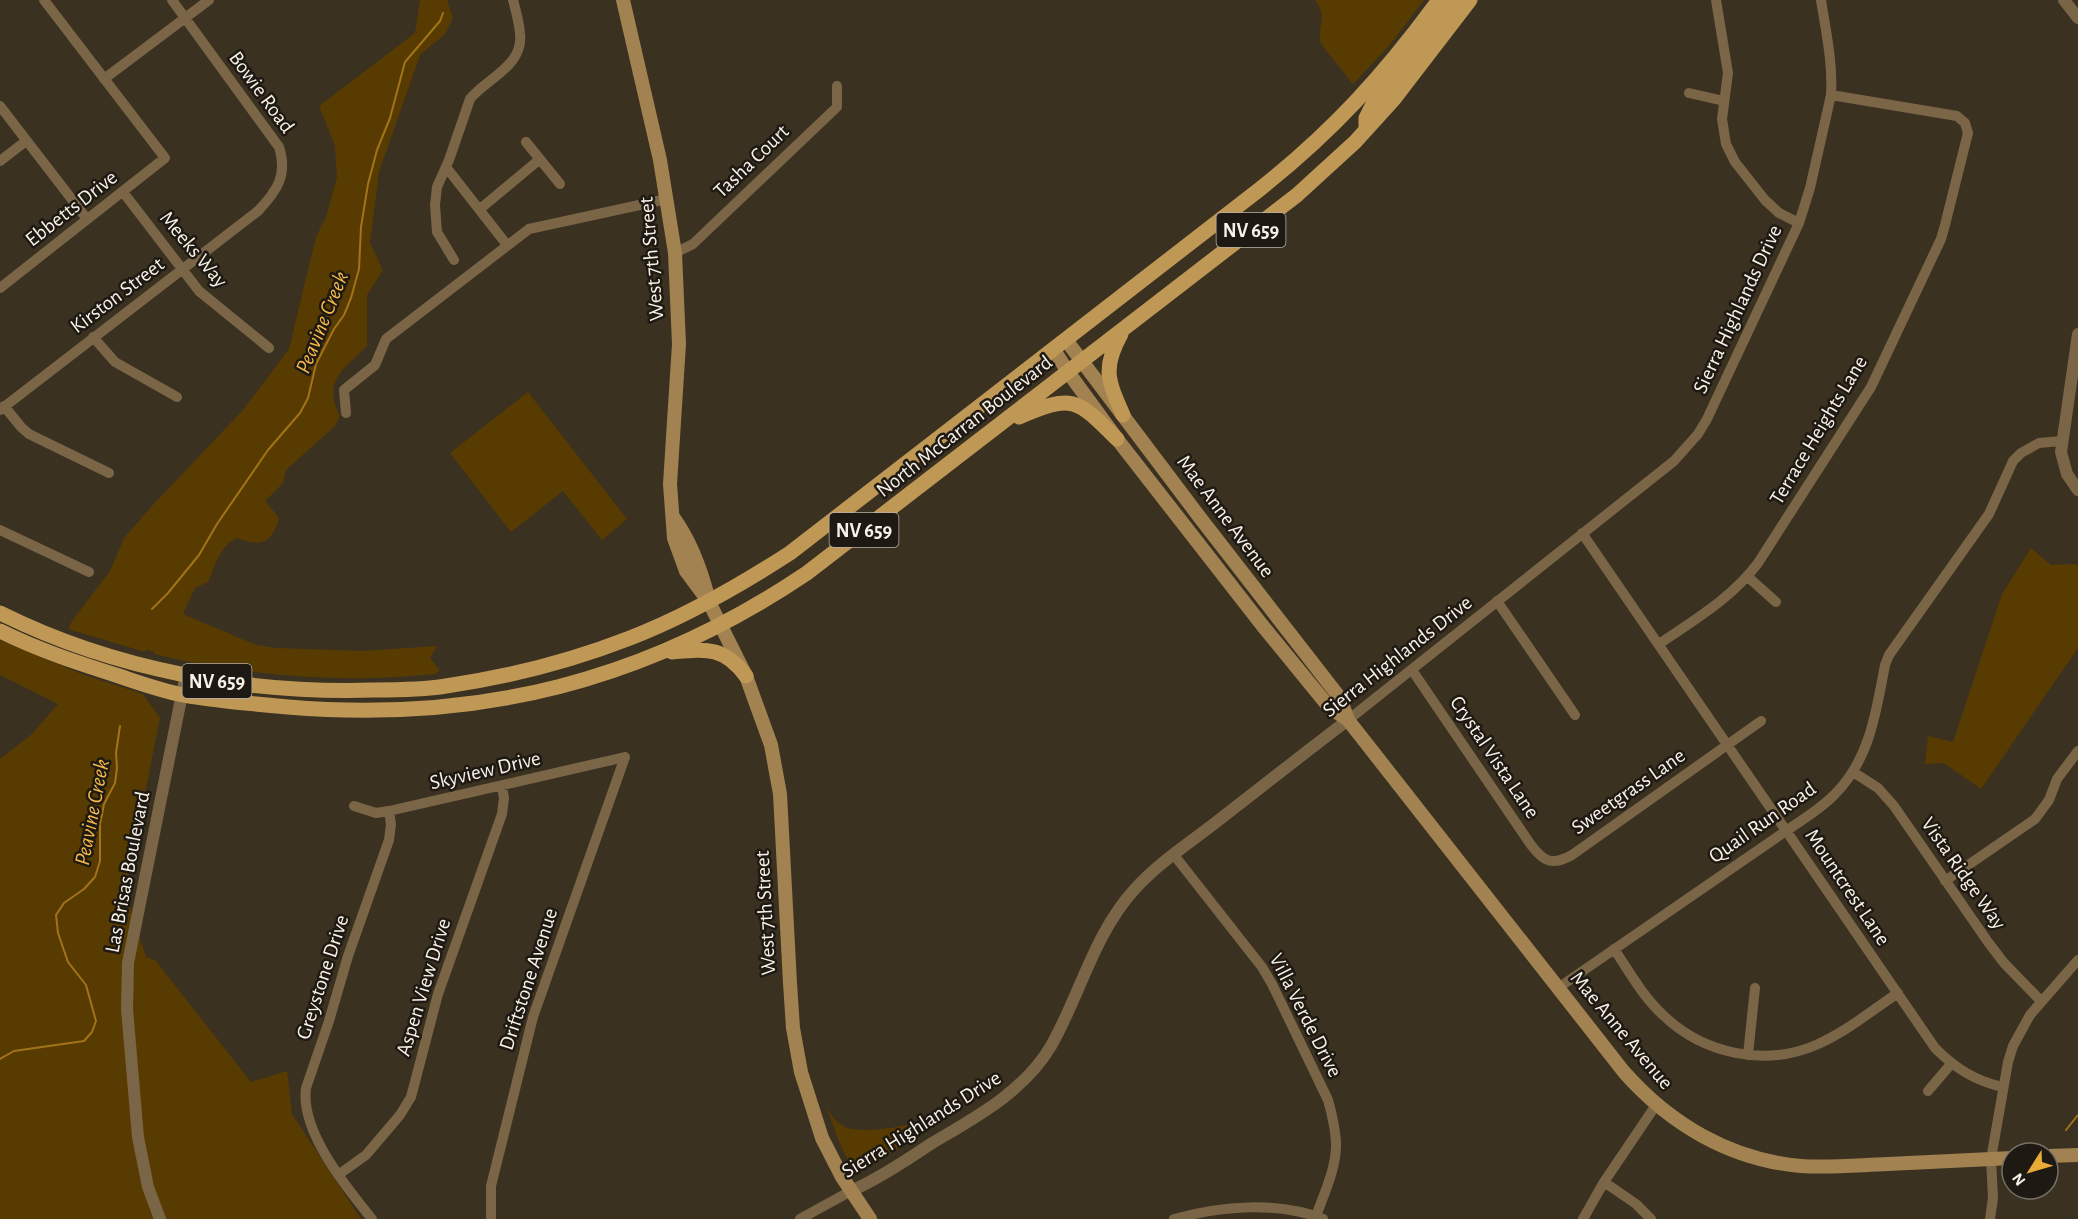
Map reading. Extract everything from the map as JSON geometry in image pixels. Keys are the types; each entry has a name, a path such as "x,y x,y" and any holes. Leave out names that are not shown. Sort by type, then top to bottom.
{"main road":[{"name":"West 7th Street","path":"623,0 660,160 675,253 679,344 669,484 674,537 683,564 695,585 709,602 746,676 769,739 778,776 793,1028 798,1060 822,1138 851,1191 870,1219"},
{"name":"North McCarran Boulevard","path":"0,613 109,656 220,681 309,690 372,691 445,687 524,671 597,650 646,631 709,602 749,579 815,534 1260,189 1321,138 1385,71 1439,0"},
{"path":"1366,130 1366,118 1371,106 1412,58 1455,0"},
{"name":"North McCarran Boulevard","path":"0,631 65,659 182,694 256,705 315,710 437,709 516,697 562,687 663,652 721,624 779,592 807,573 1297,195 1366,130 1408,83 1470,0"},
{"path":"1123,415 1110,382 1109,360 1124,329 1141,316"},
{"name":"Mae Anne Avenue","path":"1060,345 1082,361 1340,698 1347,720"},
{"name":"Mae Anne Avenue","path":"1060,345 1068,372 1117,439 1262,625 1329,707 1347,720 1624,1072 1656,1105 1674,1119 1714,1142 1746,1155 1779,1163 1824,1167 2000,1159"},
{"path":"999,426 1050,404 1064,402 1086,410 1117,439"},
{"path":"663,652 714,651 736,662 746,676"},
{"path":"2060,1156 2078,1155"}],"street":[{"path":"44,0 104,79 208,0"},
{"name":"Bowie Road","path":"172,0 279,147 283,167 282,178 274,194 258,212"},
{"path":"454,260 437,232 435,219 437,187 470,99 506,69 517,54 520,34 513,0"},
{"path":"1716,0 1728,73 1722,119 1723,131 1732,157 1771,206 1779,213 1799,223"},
{"name":"Sierra Highlands Drive","path":"800,1219 870,1183 1002,1100 1019,1086 1050,1047 1110,923 1134,890 1174,855 1412,670 1674,461 1698,434 1799,223 1810,188 1831,95 1832,63 1821,0"},
{"path":"2064,0 2078,18"},
{"name":"Ebbetts Drive","path":"0,288 165,158 104,79"},
{"name":"Tasha Court","path":"675,253 693,244 837,107 837,86"},
{"path":"1689,93 1724,101"},
{"name":"Terrace Heights Lane","path":"1659,645 1727,597 1748,577 1871,387 1941,239 1968,133 1965,123 1957,116 1831,95"},
{"path":"0,106 87,219"},
{"path":"0,161 27,141"},
{"path":"526,142 560,184"},
{"path":"480,209 540,159"},
{"path":"446,167 507,245"},
{"name":"Meeks Way","path":"123,192 199,291 269,348"},
{"path":"346,413 344,390 375,365 386,339 529,229 667,199"},
{"name":"Kirston Street","path":"2,408 258,212"},
{"path":"2078,334 2062,441 2063,464 2078,490"},
{"path":"93,337 108,357 177,397"},
{"path":"2,408 29,434 109,472"},
{"name":"Quail Run Road","path":"1558,987 1786,831 1836,793 1853,772 1868,742 1884,665 1889,655 1989,514 2013,461 2039,442 2062,441"},
{"path":"0,530 89,572"},
{"name":"Mountcrest Lane","path":"1582,533 1935,1048 1951,1064 1977,1079 2003,1087"},
{"path":"1748,577 1776,602"},
{"path":"1497,602 1575,715"},
{"name":"Crystal Vista Lane","path":"1412,670 1531,845 1540,857 1550,861"},
{"name":"Las Brisas Boulevard","path":"160,1219 148,1187 138,1137 127,1009 128,963 186,674"},
{"name":"Sweetgrass Lane","path":"1550,861 1561,861 1572,855 1761,721"},
{"path":"1945,881 2035,819 2049,800 2057,779 2078,751"},
{"name":"Skyview Drive","path":"354,806 376,813 389,811 626,758"},
{"name":"Driftstone Avenue","path":"491,1219 491,1186 533,1017 626,758"},
{"name":"Vista Ridge Way","path":"1853,772 1887,797 1999,956 2041,1001"},
{"name":"Aspen View Drive","path":"338,1175 366,1155 400,1115 411,1097 438,994 502,814 504,798 502,786"},
{"name":"Greystone Drive","path":"372,1219 338,1175 308,1118 304,1098 330,1021 348,956 389,840 391,824 389,811"},
{"name":"Villa Verde Drive","path":"1174,855 1262,968 1328,1100 1334,1120 1336,1144 1320,1218"},
{"path":"1614,949 1650,1002 1675,1026 1702,1042 1748,1055 1782,1054 1815,1045 1843,1030 1898,993"},
{"path":"1990,1219 1993,1198 1991,1159 2003,1087 2013,1046 2020,1030 2041,1001 2078,960"},
{"path":"1748,1055 1755,988"},
{"path":"1928,1091 1951,1064"},
{"path":"1583,1219 1604,1182 1656,1105"},
{"path":"1604,1182 1636,1204 1651,1219"},
{"path":"1174,1219 1208,1212 1258,1208 1285,1209 1320,1218"}],"shaded area":[{"path":"420,0 447,0 453,18 445,34 420,55 379,172 370,243 383,270 367,295 367,346 338,376 335,385 333,394 340,416 335,426 286,470 283,483 265,501 279,518 273,533 269,538 259,542 237,538 231,541 219,557 208,582 195,588 183,614 256,645 277,648 362,651 437,646 430,658 440,670 435,674 364,678 258,673 189,662 154,654 146,649 145,652 68,629 110,571 124,538 243,410 289,349 316,237 326,217 337,177 335,146 319,106 415,33"},
{"path":"1315,0 1424,0 1388,47 1353,84 1321,44 1322,17"},
{"path":"528,392 627,519 602,540 563,491 511,532 450,453"},
{"path":"2031,548 2051,565 2075,564 2078,566 2078,648 1981,789 1944,763 1925,764 1928,736 1953,742 2002,594"},
{"path":"0,640 84,675 143,694 160,718 125,892 146,957 155,960 251,1082 287,1071 292,1114 361,1219 0,1219 0,759 32,734 58,704 0,675"},
{"path":"827,1107 842,1125 856,1130 902,1126 959,1110 867,1168 857,1169 852,1166 843,1151"}],"waterway":[{"name":"Peavine Creek","path":"152,609 199,555 217,524 268,450 300,413 308,398 316,364 351,298 359,269 361,227 368,184 377,150 390,118 405,62 440,21 443,13"},
{"name":"Peavine Creek","path":"0,1059 14,1051 84,1041 92,1032 96,1021 86,985 68,962 58,933 56,915 64,903 84,889 95,877 100,861 100,824 104,804 115,783 120,726"},
{"path":"2066,1130 2078,1115"}]}
